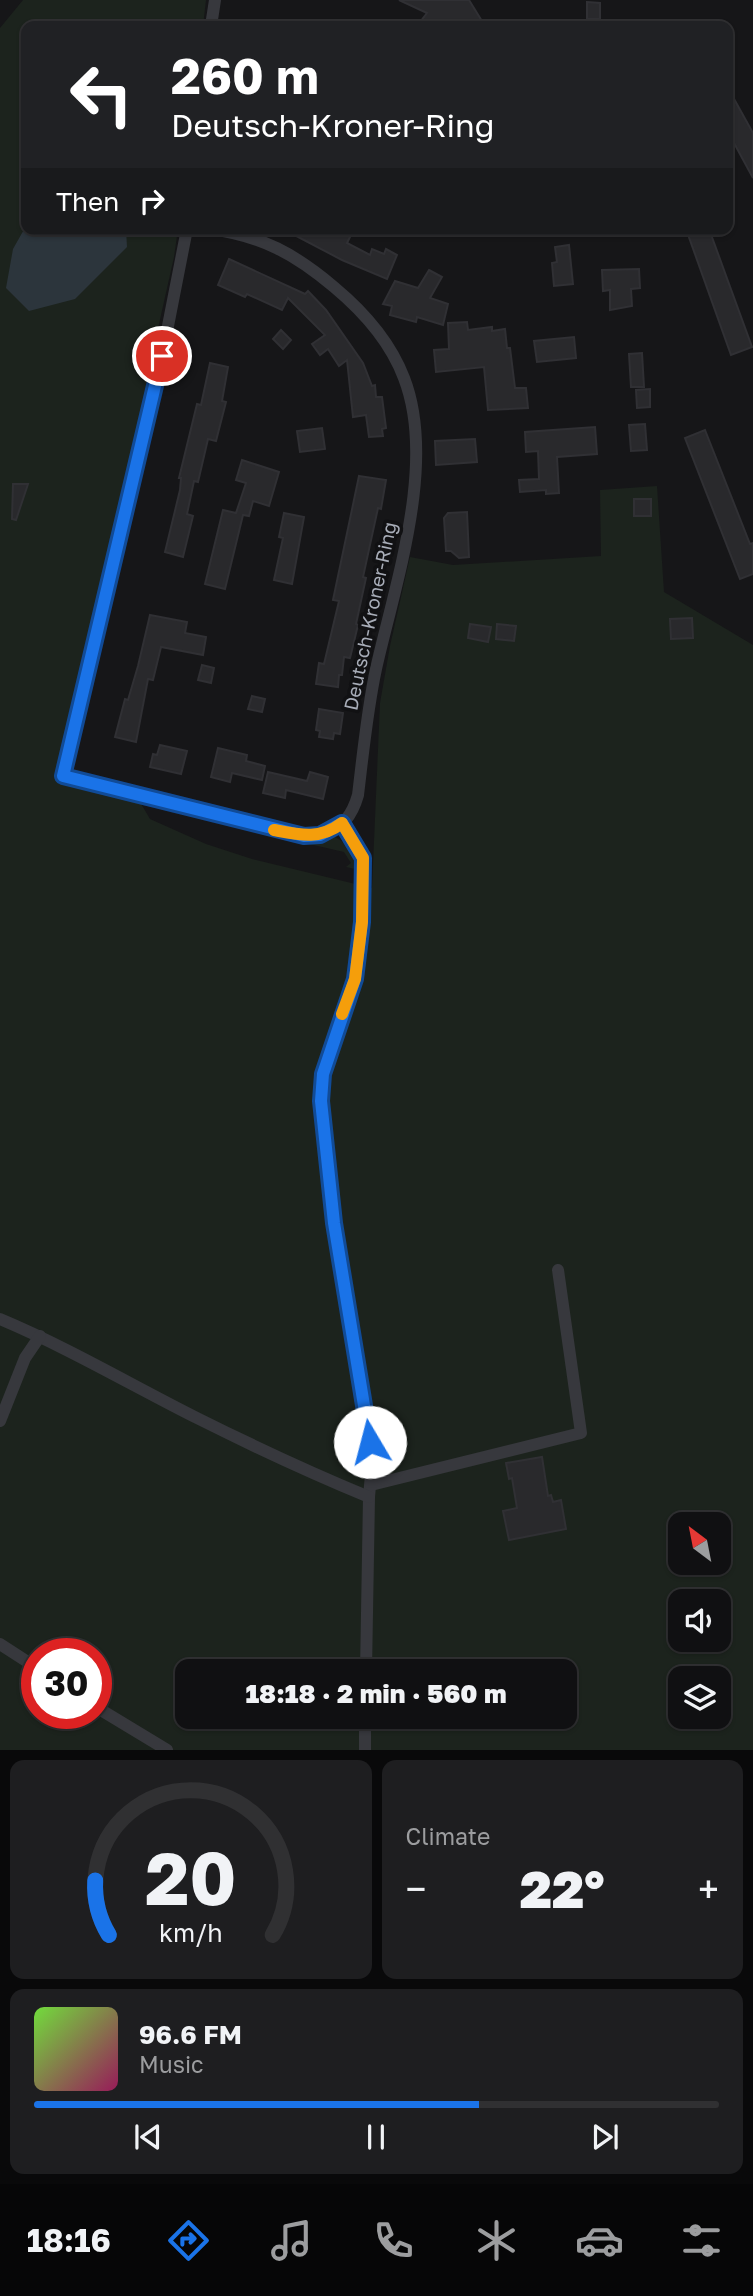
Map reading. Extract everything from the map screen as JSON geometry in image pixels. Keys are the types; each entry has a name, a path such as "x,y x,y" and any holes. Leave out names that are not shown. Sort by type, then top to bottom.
{"street":[{"path":"212,21 215,0"},
{"path":"186,235 157,382 63,776 304,836 320,835 342,823 363,858 362,922 355,979 323,1074 321,1101 334,1223 368,1420 372,1463 366,1659"},
{"name":"Deutsch-Kroner-Ring","path":"242,235 276,246 322,277 368,318 387,344 403,375 412,406 416,456 410,520 375,673 358,795 355,806 342,823"},
{"path":"0,1319 40,1336 292,1464 370,1491 581,1433 558,1270"},
{"path":"0,1422 25,1358 40,1336"},
{"path":"0,1644 21,1658"},
{"path":"112,1717 167,1750"},
{"path":"365,1729 365,1750"}],"shaded area":[{"path":"23,0 206,0 204,21 21,21 21,235 177,235 148,373 153,374 56,780 140,802 150,819 206,844 252,859 372,888 380,703 410,557 453,565 601,556 600,490 657,486 664,592 753,645 753,1750 0,1750 0,28"},
{"path":"21,235 126,235 127,247 75,299 29,311 6,288 13,249"},
{"path":"334,836 353,853 355,869 346,867 351,863 344,852 305,843"}],"building":[{"path":"399,0 469,0 482,21 421,21 427,13"},
{"path":"587,2 600,3 600,19 587,19"},
{"path":"733,97 753,133 753,178 733,141"},
{"path":"294,235 351,235 347,243 370,255 372,249 384,254 386,249 397,255 387,279 342,260"},
{"path":"688,235 711,235 752,347 731,355"},
{"path":"569,245 573,284 554,286 552,263 557,262 555,247"},
{"path":"229,259 305,294 308,291 326,310 363,363 372,386 375,385 376,397 382,397 386,428 382,429 383,436 369,437 366,415 353,417 347,360 339,366 328,349 320,355 312,344 325,335 288,298 282,310 247,294 245,297 218,285"},
{"path":"639,269 640,288 631,289 632,306 610,310 610,290 603,291 602,270"},
{"path":"429,270 442,277 430,298 448,304 443,325 417,317 416,322 390,315 392,306 383,304 395,281 418,288"},
{"path":"467,322 468,330 492,327 492,331 505,329 515,388 526,388 528,408 488,410 484,367 436,372 434,350 449,349 448,323"},
{"path":"281,330 291,340 283,349 273,339"},
{"path":"574,337 576,358 537,362 534,341"},
{"path":"642,353 644,387 631,387 629,354"},
{"path":"210,363 228,367 222,401 226,402 216,441 208,439 198,482 194,481 187,514 193,516 183,557 165,552 180,490 179,478 197,404 201,405"},
{"path":"650,389 650,407 637,408 636,390"},
{"path":"645,424 647,450 631,451 629,425"},
{"path":"595,427 597,454 557,457 559,493 546,494 546,490 520,492 519,480 539,479 538,451 526,452 525,432"},
{"path":"322,428 325,449 300,452 297,431"},
{"path":"705,430 750,544 753,543 753,574 740,579 685,438"},
{"path":"475,439 477,462 436,465 435,441"},
{"path":"242,460 279,472 269,506 253,501 249,516 243,515 225,589 205,584 223,510 236,513 246,483 236,480"},
{"path":"359,476 386,480 363,577 366,578 356,624 358,625 350,658 344,657 338,687 316,684 319,663 324,664 339,601 333,600"},
{"path":"13,484 28,484 16,520 12,519"},
{"path":"634,499 651,499 651,516 634,516"},
{"path":"467,512 469,557 459,558 451,551 446,551 444,518 448,513"},
{"path":"284,513 304,517 292,584 274,580 283,538 279,537"},
{"path":"150,615 187,622 185,633 206,637 203,655 161,647 153,680 148,679 136,742 115,737 125,699 128,700 138,666"},
{"path":"692,618 693,638 671,639 670,619"},
{"path":"470,624 491,627 488,642 468,638"},
{"path":"497,624 516,626 514,641 496,639"},
{"path":"202,665 214,668 211,683 198,680"},
{"path":"252,696 265,699 262,712 248,709"},
{"path":"319,709 343,713 340,734 334,733 333,739 319,737 320,731 316,730"},
{"path":"160,745 187,751 181,774 150,767 153,754 157,755"},
{"path":"218,748 247,755 246,761 265,766 262,780 232,773 230,782 211,777"},
{"path":"268,772 307,781 310,772 328,777 323,799 286,790 285,798 263,793"},
{"path":"542,1457 548,1496 551,1495 553,1502 561,1500 566,1529 509,1540 503,1511 517,1508 512,1478 509,1479 506,1463"}],"slow traffic":[{"path":"274,830 313,836 328,832 342,823 363,858 362,922 355,979 342,1014"}],"route":[{"path":"162,356 63,776 304,836 320,835 342,823 363,858 362,922 355,979 323,1074 321,1101 334,1223 370,1442"}]}
